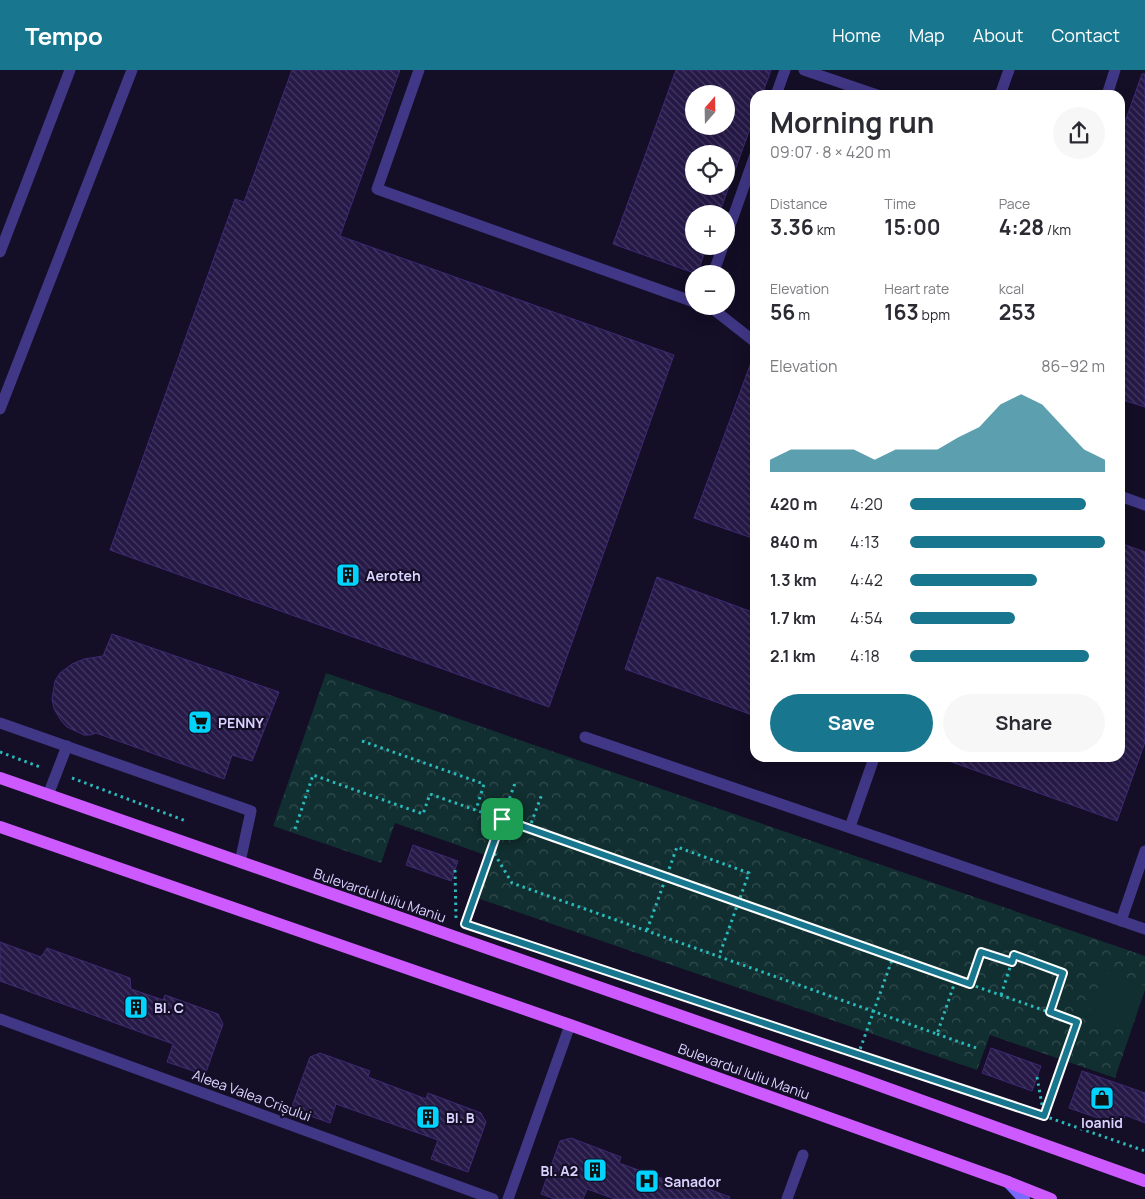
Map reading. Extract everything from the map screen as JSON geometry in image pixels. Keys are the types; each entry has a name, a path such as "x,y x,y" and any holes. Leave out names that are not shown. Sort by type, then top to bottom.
{"main road":[{"name":"Bulevardul Iuliu Maniu","path":"0,778 856,1077 1145,1181"},
{"name":"Bulevardul Iuliu Maniu","path":"0,827 570,1025 1051,1199"},
{"path":"1008,1182 1024,1199"}],"lane":[{"path":"0,252 70,70"},
{"path":"0,409 132,70"},
{"path":"419,70 377,188 685,299"},
{"path":"778,90 785,70"},
{"path":"804,70 862,90"},
{"path":"1002,90 1009,70"},
{"path":"1108,90 1116,70"},
{"path":"735,212 750,169"},
{"path":"721,315 750,338"},
{"path":"1125,498 1145,505"},
{"path":"0,724 251,811 240,862"},
{"path":"585,737 1145,929"},
{"path":"48,795 67,746"},
{"path":"850,828 873,762"},
{"path":"1121,921 1145,851"},
{"name":"Aleea Valea Crișului","path":"0,1018 493,1199"},
{"path":"508,1199 570,1025"},
{"path":"787,1199 803,1155"}],"path":[{"path":"362,741 484,784 476,810"},
{"path":"295,829 313,776 423,814 430,794 1077,1022 1044,1116"},
{"path":"465,924 515,783"},
{"path":"529,829 542,794"},
{"path":"647,930 677,847 748,873 719,956"},
{"path":"491,848 512,883 978,1048"},
{"path":"455,870 456,921"},
{"path":"970,984 981,952 1012,962"},
{"path":"1001,995 1014,955 1063,973 1050,1012"},
{"path":"858,1054 892,957"},
{"path":"937,1034 956,979"},
{"path":"783,1030 1145,1151"},
{"path":"1037,1077 1044,1116"}],"green space":[{"path":"326,673 1145,956 1145,990 1115,1078 990,1035 977,1070 477,898 491,857 395,823 381,863 273,826"},
{"path":"1103,972 1145,986 1130,1033 1087,1018"}],"building":[{"path":"292,70 400,70 340,236 674,355 549,707 110,550 235,199 244,202"},
{"path":"676,70 771,70 764,90 750,90 750,129 735,170 735,145 685,145 685,195 726,195 722,205 685,205 685,255 704,255 700,265 685,265 685,270 613,244"},
{"path":"1142,74 1145,74 1145,407 1125,401 1125,122"},
{"path":"750,365 750,537 694,518"},
{"path":"1125,545 1145,552 1145,742 1117,821 952,762 1125,762"},
{"path":"657,577 750,611 750,714 625,669"},
{"path":"112,634 279,692 252,761 232,755 224,779 96,733 84,735 67,727 54,709 52,699 55,681 60,673 72,664 84,659 103,656"},
{"path":"413,845 458,861 451,881 406,865"},
{"name":"Bl. C","path":"0,942 41,957 47,948 130,978 131,989 163,1000 165,995 218,1014 223,1024 205,1075 167,1062 173,1044 0,981"},
{"path":"991,1048 1041,1066 1032,1091 982,1073"},
{"name":"Bl. B","path":"320,1053 370,1071 368,1077 426,1099 428,1093 481,1113 486,1122 468,1172 431,1159 438,1140 336,1104 330,1123 291,1109 310,1057"},
{"name":"Ioanid","path":"1082,1071 1145,1093 1145,1123 1125,1115 1121,1126 1069,1108"},
{"name":"Bl. A2","path":"571,1138 621,1157 619,1163 677,1184 679,1178 730,1197 729,1199 615,1199 587,1189 583,1199 555,1199 541,1194 560,1141"}],"place":[{"name":"Aeroteh","path":"348,575"},
{"name":"PENNY","path":"200,722"},
{"name":"Bl. C","path":"136,1007"},
{"name":"Ioanid","path":"1102,1098"},
{"name":"Bl. B","path":"428,1117"},
{"name":"Bl. A2","path":"595,1170"},
{"name":"Sanador","path":"647,1181"}],"route":[{"path":"502,819 970,984 981,952 1012,962 1014,955 1063,973 1050,1012 1077,1022 1044,1116 465,924 502,819"}]}
